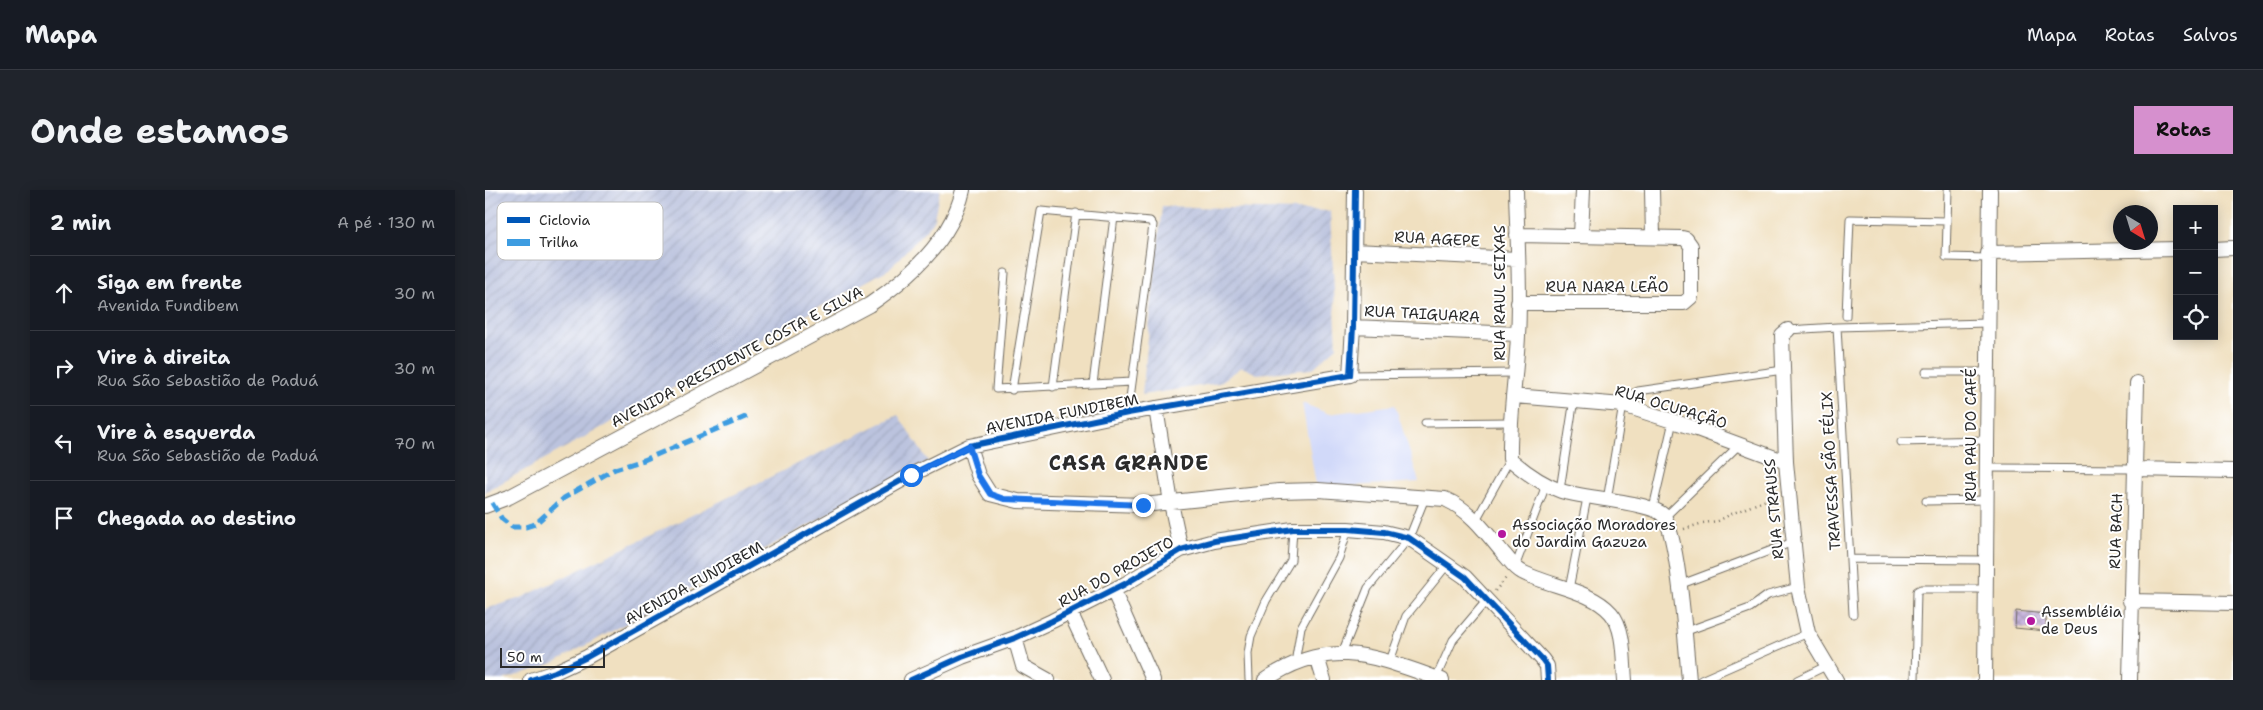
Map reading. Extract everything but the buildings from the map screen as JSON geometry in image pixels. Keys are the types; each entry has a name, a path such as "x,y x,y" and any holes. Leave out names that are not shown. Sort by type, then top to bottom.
{"street":[{"name":"AVENIDA PRESIDENTE COSTA E SILVA","path":"485,506 509,497 869,305 898,286 935,246 961,201 963,190"},
{"path":"1350,375 1353,327 1355,190"},
{"name":"RUA RAUL SEIXAS","path":"1510,459 1509,422 1514,396 1519,334 1516,190"},
{"path":"1581,236 1583,190"},
{"path":"1517,235 1653,237 1652,190"},
{"name":"RUA PAU DO CAFÉ","path":"1985,680 1988,468 1987,323 1990,190"},
{"name":"RUA NARA LEÃO","path":"1518,303 1688,302 1691,297 1691,246 1689,242 1682,238 1653,237"},
{"path":"2218,249 2233,248"},
{"path":"1988,255 2173,250"},
{"name":"RUA AGEPE","path":"1355,251 1517,258"},
{"name":"RUA TAIGUARA","path":"1353,327 1519,334"},
{"name":"RUA STRAUSS","path":"1788,330 1782,335 1787,492 1798,588 1808,633 1836,680"},
{"name":"AVENIDA FUNDIBEM","path":"531,680 587,657 911,475 969,446 1127,413 1350,375"},
{"name":"RUA BACH","path":"2130,680 2130,601 2137,383"},
{"name":"RUA OCUPAÇÃO","path":"1514,396 1616,405 1673,420 1786,462"},
{"path":"1156,408 1171,503 1181,550"},
{"path":"969,446 978,475 990,494 1004,499 1143,505 1279,491 1318,490 1445,499 1454,503 1476,520 1515,568 1604,606 1612,615 1619,632 1625,680"},
{"path":"1510,459 1531,477 1545,485 1587,498 1653,508 1665,517 1679,585 1689,680"},
{"path":"2134,469 2233,471"},
{"name":"RUA DO PROJETO","path":"911,680 962,657 1015,638 1070,612 1113,590 1181,550 1214,540 1293,529 1347,529 1383,532 1409,538 1448,563 1488,599 1542,658 1547,666 1547,680"},
{"path":"1113,590 1153,680"},
{"path":"2130,601 2233,603"},
{"path":"1070,612 1102,680"},
{"path":"1015,638 1028,680"},
{"path":"1266,680 1295,663 1342,653 1391,661 1439,679"},
{"path":"1317,657 1324,680"},
{"path":"1023,666 1048,680"}],"lane":[{"path":"1948,190 1946,257 1988,255"},
{"path":"1012,390 1040,213 1044,210 1150,221 1153,225 1127,413"},
{"path":"1053,387 1077,213"},
{"path":"1093,384 1114,217"},
{"path":"1846,316 1850,219 1947,221"},
{"path":"1005,273 995,388 1012,390 1131,382"},
{"path":"1788,330 1987,323"},
{"name":"TRAVESSA SÃO FÉLIX","path":"1837,327 1853,614"},
{"path":"1607,500 1616,405 1638,392 1783,370"},
{"path":"1926,372 1987,372"},
{"path":"1350,375 1516,373"},
{"path":"1560,490 1574,400"},
{"path":"1653,508 1673,420"},
{"path":"1425,423 1509,422"},
{"path":"1901,442 1987,440"},
{"path":"1665,517 1739,445"},
{"path":"1476,520 1510,459"},
{"path":"1988,468 2134,469"},
{"path":"1515,568 1545,485"},
{"path":"1342,653 1368,588 1409,538 1425,498"},
{"path":"1569,590 1587,498"},
{"path":"1926,501 1987,500"},
{"path":"1249,680 1248,652 1251,636 1265,601 1291,560 1293,529"},
{"path":"1295,663 1301,627 1339,558 1347,529"},
{"path":"1679,585 1793,542"},
{"path":"1850,559 1987,560"},
{"path":"1391,661 1407,616 1448,563"},
{"path":"1684,632 1750,608 1768,595 1798,588"},
{"path":"1915,680 1917,591 1921,589 1986,590"},
{"path":"1439,679 1453,640 1488,599"},
{"path":"1701,680 1808,633"},
{"path":"1797,680 1826,666"}],"path":[{"path":"1670,534 1703,523 1718,522 1731,514 1787,492"},
{"path":"1488,599 1515,568"}],"shaded area":[{"path":"485,190 940,190 933,222 889,269 485,492"},
{"path":"1162,206 1330,211 1337,347 1312,369 1257,374 1242,367 1219,383 1142,395"},
{"path":"1302,403 1329,414 1395,405 1419,482 1349,486 1316,485"},
{"path":"898,415 928,461 551,664 503,680 485,680 485,609 521,598"}],"marked path":[{"path":"492,503 502,519 512,527 526,527 535,524 564,498 615,469 644,460 750,415"}],"cycle path":[{"path":"531,680 555,672 587,657 911,475 969,446 1128,413 1350,375 1353,327 1355,190"},
{"path":"911,680 962,657 1015,638 1052,621 1125,584 1181,550 1214,541 1293,529 1348,529 1384,532 1409,538 1465,577 1542,659 1547,666 1548,680"}],"place":[{"name":"Associação Moradores do Jardim Gazuza","path":"1502,534"},
{"name":"Assembléia de Deus","path":"2031,621"}],"district":[{"name":"CASA GRANDE","path":"1129,463"}],"route":[{"path":"911,475 969,446 978,475 990,494 1004,499 1143,505"}]}
